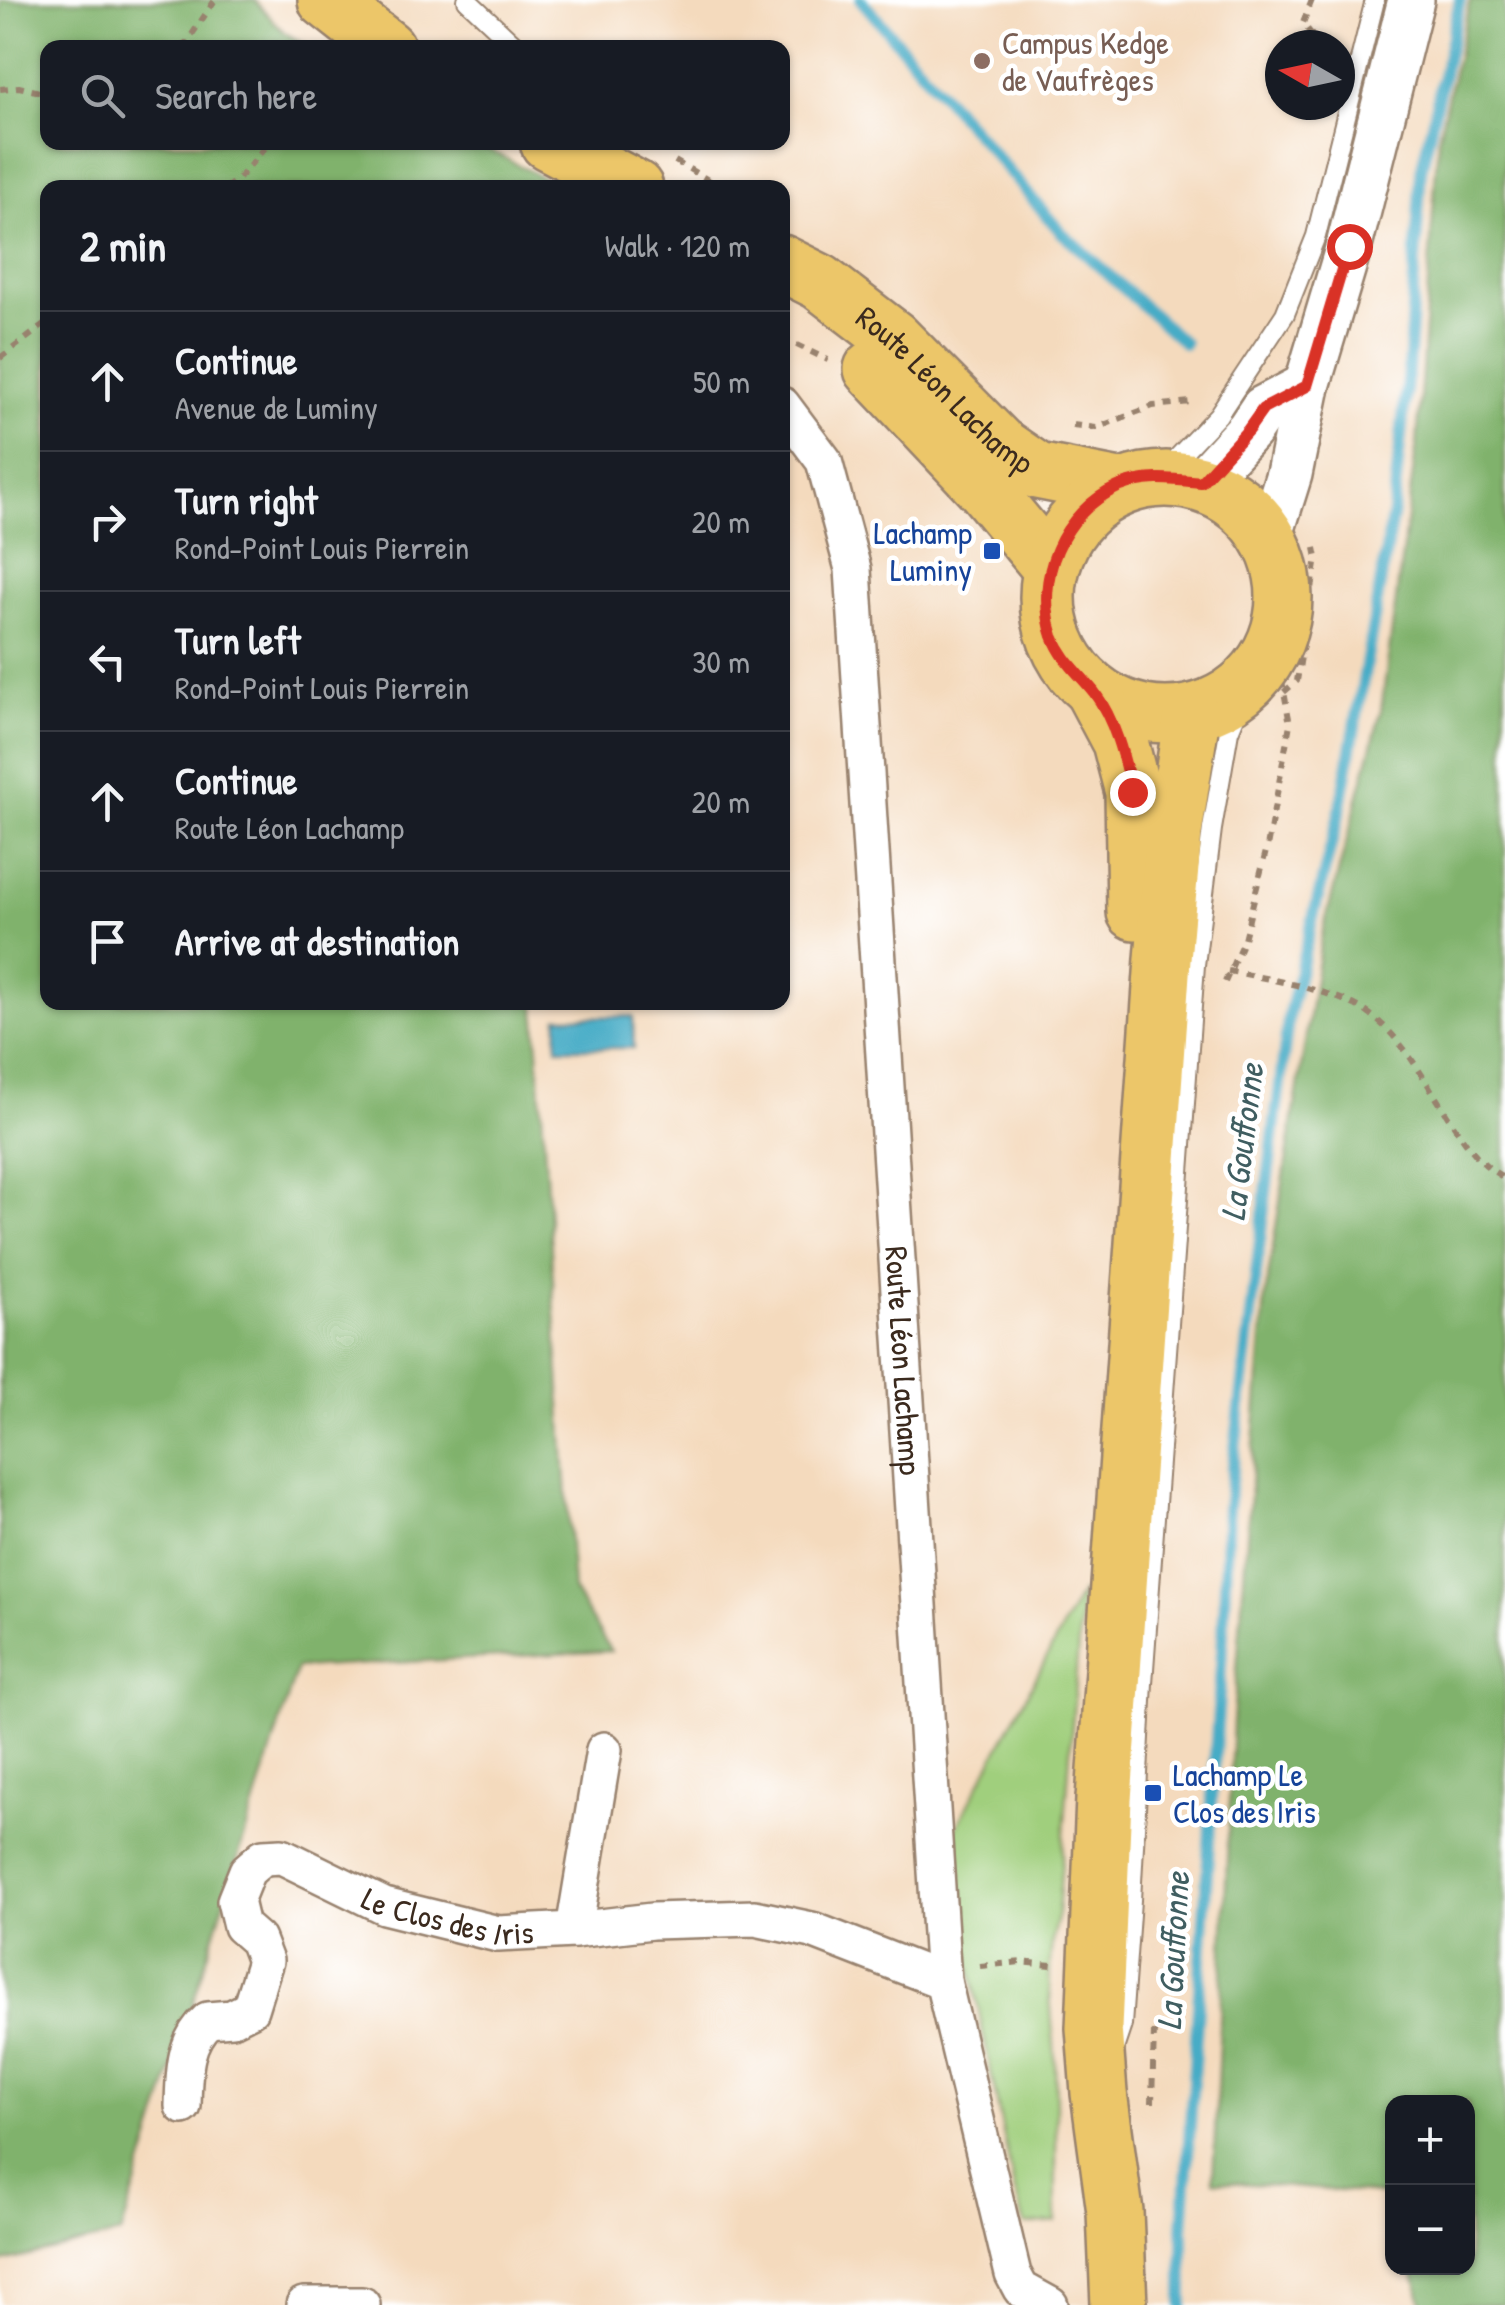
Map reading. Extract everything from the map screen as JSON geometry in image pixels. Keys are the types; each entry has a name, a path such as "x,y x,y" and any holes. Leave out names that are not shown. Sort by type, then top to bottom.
{"main road":[{"path":"326,0 377,40"},
{"path":"564,150 620,180"},
{"name":"Route Léon Lachamp","path":"790,267 820,282 893,338 999,445 1037,471 1160,482"},
{"name":"Route Léon Lachamp","path":"790,286 974,477 1050,567"},
{"path":"1094,692 1133,712 1192,716 1266,687 1283,617 1285,590 1280,563 1291,534 1240,504 1160,482 1088,506 1064,534 1050,567 1046,602 1054,637 1070,668 1094,692 1120,742 1135,809 1134,1356"},
{"path":"1119,2305 1115,2212 1094,2028 1104,1800 1174,832 1192,716"}],"street":[{"path":"1291,534 1289,474 1307,386 1349,246 1394,2"},
{"path":"1160,482 1248,430 1263,409 1307,386"},
{"name":"Route Léon Lachamp","path":"790,416 824,461 853,569 943,1981 1013,2274 1021,2289 1050,2305"},
{"path":"574,1930 604,1750"},
{"name":"Le Clos des Iris","path":"183,2106 184,2068 194,2032 208,2020 232,2018 250,2009 265,1961 257,1940 241,1926 236,1901 247,1872 264,1857 282,1856 384,1906 498,1934 652,1921 755,1918 812,1930 943,1981"},
{"path":"304,2305 362,2305"}],"lane":[{"path":"467,0 510,40"},
{"path":"1160,482 1218,415 1284,314 1316,236 1394,2"},
{"path":"1099,2093 1122,2025 1144,1663 1196,965 1212,829 1229,731 1266,687"}],"path":[{"path":"188,40 215,0"},
{"path":"1308,30 1303,23 1312,0"},
{"path":"0,89 19,87 40,92"},
{"path":"236,180 263,150"},
{"path":"0,358 40,328"},
{"path":"790,342 838,365"},
{"path":"1068,425 1096,428 1153,406 1192,402 1202,386"},
{"path":"1224,985 1244,939 1290,724 1266,687 1297,681 1316,558 1291,534"},
{"path":"1260,976 1303,986 1366,1011 1403,1046 1466,1144 1491,1171 1505,1178"},
{"path":"943,1981 984,1964 1068,1966"}],"green space":[{"path":"0,0 254,0 297,40 40,40 40,150 490,150 547,180 40,180 40,1010 535,1010 573,1590 611,1651 297,1668 121,2234 0,2263"},
{"path":"1470,0 1505,0 1505,2305 1423,2305 1414,2275 1475,2275 1475,2095 1385,2095 1385,2195 1213,2181 1233,1721 1265,1297 1322,934 1381,711 1417,443 1438,139"},
{"path":"1082,1591 1058,1914 1050,1963 1056,2088 1056,2222 1025,2225 1014,2188 961,1922 955,1830"}],"water":[{"path":"633,1016 634,1048 557,1048 558,1017"}],"waterway":[{"path":"861,0 1060,231 1184,343"},
{"name":"La Gouffonne","path":"1183,2305 1183,2229 1223,1636 1228,1507 1260,1240 1289,1013 1341,806 1393,511 1408,371 1421,171 1460,0"}],"place":[{"name":"Campus Kedge de Vaufrèges","path":"982,61"},
{"name":"Lachamp Luminy","path":"992,551"},
{"name":"Lachamp Le Clos des Iris","path":"1153,1793"}],"route":[{"path":"1132,792 1120,742 1094,692 1070,668 1054,637 1046,602 1050,567 1064,534 1088,506 1119,487 1159,477 1201,482 1263,409 1307,386 1349,246"}]}
